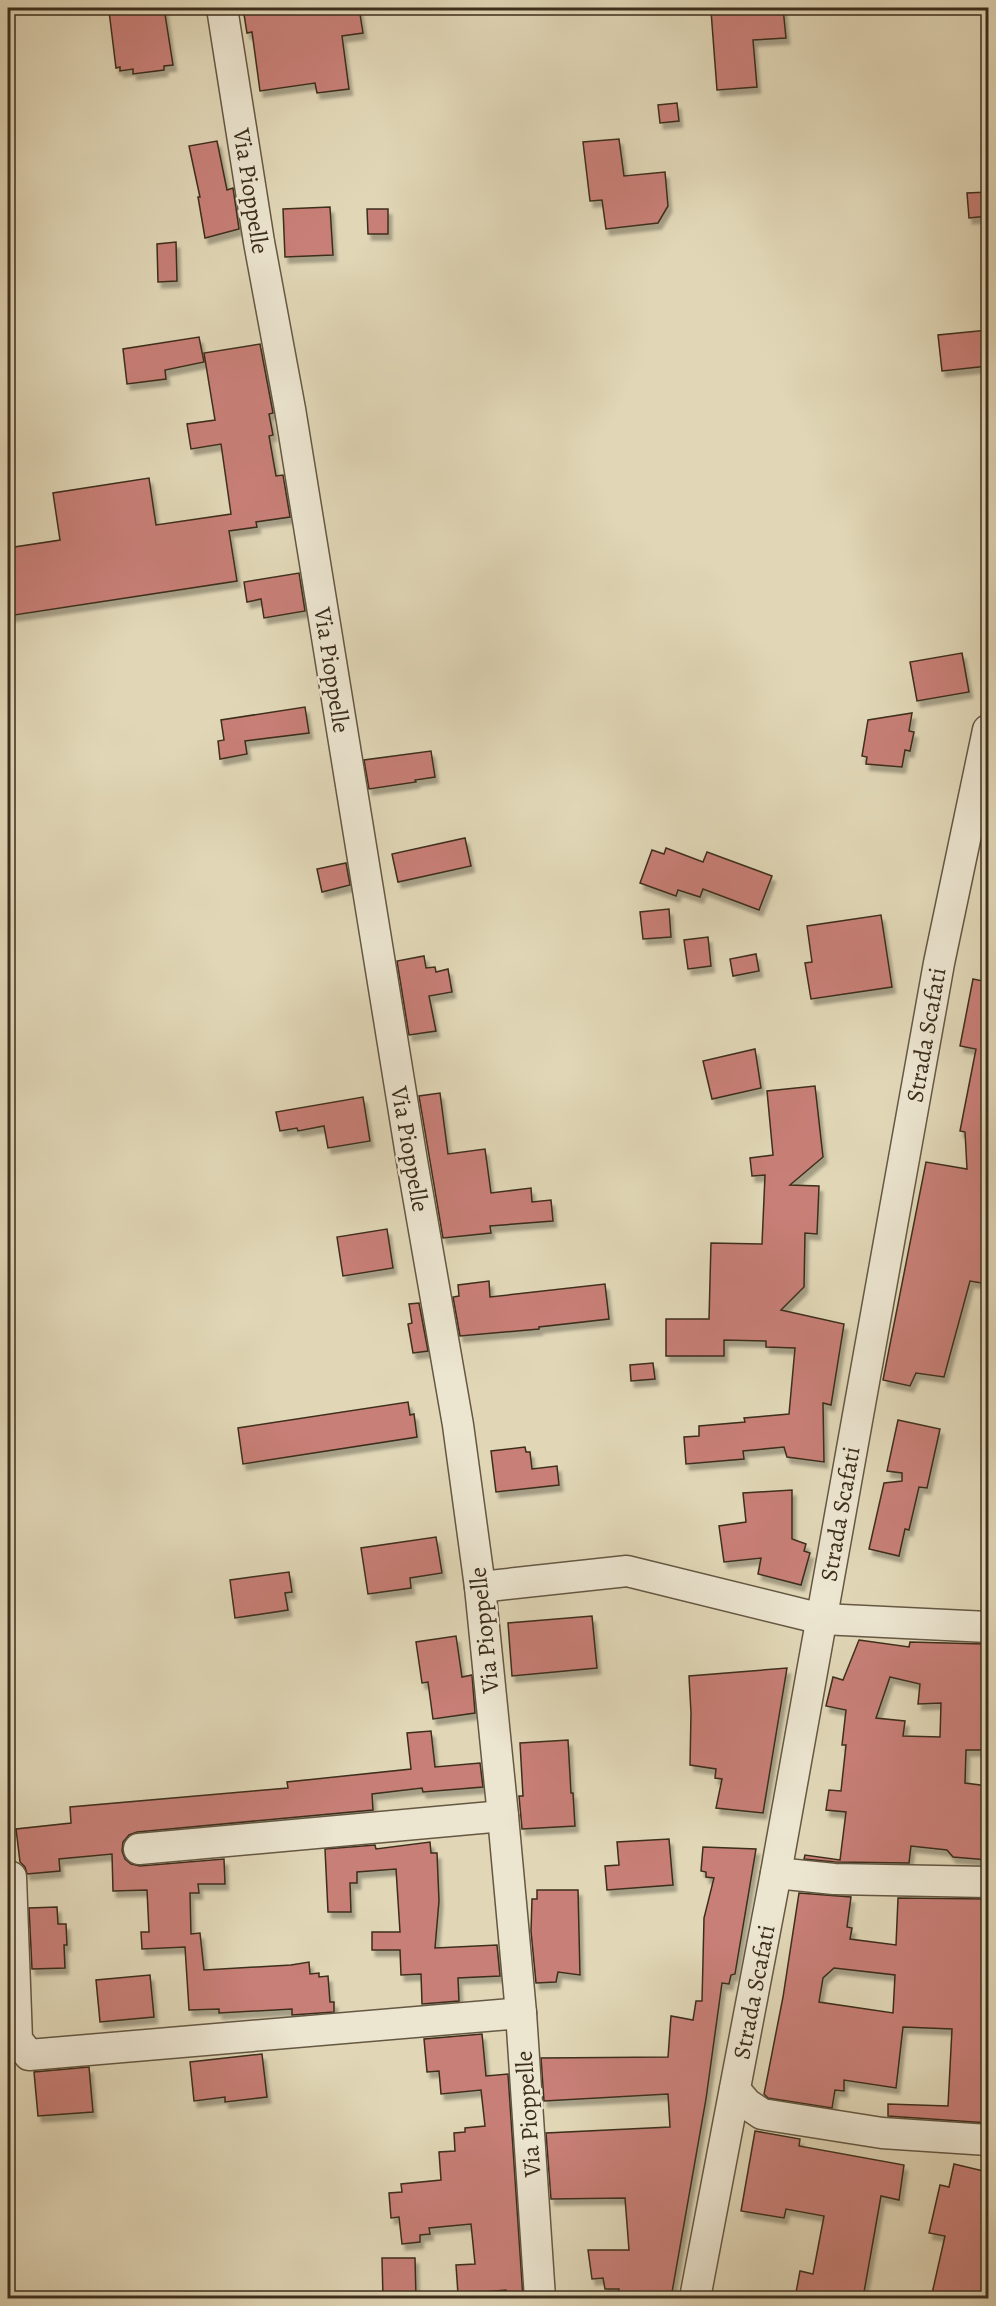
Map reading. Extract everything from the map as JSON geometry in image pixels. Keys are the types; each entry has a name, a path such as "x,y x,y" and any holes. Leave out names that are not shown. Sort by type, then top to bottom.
{"street":[{"name":"Via Pioppelle","path":"222,8 259,242 290,409 410,1149 447,1350 480,1587 521,2013 540,2298"},
{"name":"Strada Scafati","path":"696,2298 776,1873 939,963 988,730"},
{"path":"480,1587 627,1571 822,1619 988,1627"},
{"path":"139,1849 503,1816"},
{"path":"776,1873 834,1879 988,1882"},
{"path":"11,1877 17,2040 29,2055 521,2013"},
{"path":"735,2090 747,2104 762,2114 882,2133 988,2140"}],"building":[{"path":"164,8 173,65 164,66 164,70 133,74 133,69 120,71 120,67 116,68 109,11"},
{"path":"243,8 359,8 363,33 342,36 349,89 317,93 315,83 260,91 252,32 247,33"},
{"path":"783,8 786,38 753,40 757,87 717,90 711,11"},
{"path":"677,103 679,121 660,123 658,105"},
{"path":"619,139 624,176 665,172 668,206 658,223 606,229 602,200 590,201 583,142"},
{"path":"217,141 227,190 233,188 239,229 205,238 198,197 200,197 189,146"},
{"path":"988,192 988,216 969,218 967,193"},
{"path":"330,207 333,255 285,257 283,209"},
{"path":"367,209 388,209 388,234 368,234"},
{"path":"176,242 177,281 158,282 157,244"},
{"path":"988,330 988,366 942,371 938,335"},
{"path":"199,337 204,362 165,370 166,379 127,384 123,349"},
{"path":"260,344 273,413 269,414 273,435 269,436 276,476 283,475 290,517 256,522 257,527 229,531 237,581 8,616 8,548 60,540 53,493 149,478 156,525 231,514 221,444 191,449 187,424 215,420 204,353"},
{"path":"299,573 305,611 264,618 261,599 247,602 244,582"},
{"path":"962,653 969,692 917,701 910,662"},
{"path":"305,707 309,733 245,741 247,754 220,759 218,741 224,740 221,720"},
{"path":"912,713 909,731 914,732 910,751 905,750 902,767 866,764 867,757 862,756 868,720"},
{"path":"431,751 435,777 369,789 364,760"},
{"path":"465,838 471,866 398,882 392,854"},
{"path":"666,848 703,862 707,852 772,876 759,910 703,889 700,897 678,890 676,896 640,883 652,850 664,854"},
{"path":"346,863 350,885 322,892 317,869"},
{"path":"669,909 671,937 643,939 640,912"},
{"path":"881,915 892,987 811,999 805,963 812,962 807,926"},
{"path":"708,937 711,966 688,969 684,940"},
{"path":"756,954 759,971 733,976 730,959"},
{"path":"424,956 426,968 435,967 436,972 448,969 452,992 429,996 436,1031 409,1035 397,961"},
{"path":"973,979 988,982 988,1133 985,1133 988,1192 988,1284 970,1281 944,1377 916,1373 910,1386 883,1380 926,1162 967,1169 965,1132 960,1131 976,1049 960,1046"},
{"path":"755,1049 761,1088 712,1099 703,1061"},
{"path":"815,1086 823,1157 790,1185 819,1186 817,1234 805,1233 804,1287 781,1310 844,1324 831,1405 823,1403 824,1462 787,1457 784,1447 743,1451 744,1459 686,1464 684,1437 699,1436 699,1426 745,1422 744,1418 789,1414 795,1348 766,1347 766,1341 724,1340 724,1356 666,1356 666,1319 709,1319 711,1243 762,1244 765,1175 752,1176 750,1158 773,1155 767,1091"},
{"path":"440,1093 448,1154 485,1149 491,1193 531,1188 532,1202 551,1200 553,1221 490,1226 491,1233 443,1238 419,1096"},
{"path":"363,1097 370,1141 328,1148 324,1126 298,1131 297,1128 280,1131 276,1112"},
{"path":"387,1229 393,1268 343,1276 337,1237"},
{"path":"489,1281 490,1297 605,1284 609,1319 539,1327 539,1329 460,1336 453,1297 459,1296 458,1285"},
{"path":"419,1303 428,1351 413,1353 408,1324 412,1323 409,1304"},
{"path":"653,1363 655,1379 631,1381 630,1365"},
{"path":"408,1402 410,1415 414,1414 417,1437 243,1464 238,1428"},
{"path":"898,1420 940,1429 927,1488 919,1487 909,1530 905,1529 899,1556 869,1549 884,1483 902,1481 902,1473 887,1471"},
{"path":"525,1447 526,1452 530,1452 532,1469 557,1466 559,1485 496,1492 491,1451"},
{"path":"792,1490 792,1539 806,1544 804,1551 810,1553 801,1585 758,1574 761,1558 724,1562 719,1526 746,1522 743,1493"},
{"path":"436,1537 442,1573 410,1578 411,1588 368,1594 361,1548"},
{"path":"289,1572 292,1592 285,1593 288,1610 235,1618 230,1580"},
{"path":"592,1616 597,1668 512,1676 508,1623"},
{"path":"456,1636 462,1677 472,1675 475,1713 433,1719 428,1682 422,1683 416,1642"},
{"path":"859,1640 909,1647 910,1642 984,1644 988,1650 985,1694 988,1695 988,1746 982,1746 982,1750 966,1750 965,1783 988,1786 988,1860 953,1857 947,1850 911,1846 909,1863 835,1862 804,1859 805,1855 840,1860 846,1812 826,1810 829,1790 841,1791 846,1745 842,1745 846,1710 826,1706 833,1677 843,1680","holes":["890,1677 920,1684 918,1704 941,1703 940,1737 903,1736 905,1721 876,1718"]},
{"path":"787,1668 763,1813 716,1808 722,1779 715,1778 716,1769 690,1765 689,1676"},
{"path":"431,1731 435,1767 480,1763 483,1787 423,1792 422,1788 372,1794 373,1810 137,1832 129,1835 123,1842 122,1851 125,1859 131,1864 140,1866 224,1859 225,1884 198,1884 199,1893 190,1893 191,1934 200,1933 204,1970 309,1962 310,1974 319,1973 319,1977 328,1976 330,2002 334,2002 334,2012 292,2015 292,2009 219,2013 219,2009 189,2010 185,1947 142,1949 141,1932 149,1932 147,1890 113,1891 112,1854 59,1859 60,1871 27,1874 20,1862 16,1829 71,1823 70,1807 288,1788 287,1782 411,1769 407,1733"},
{"path":"568,1740 575,1826 522,1829 519,1796 523,1796 520,1743"},
{"path":"669,1839 673,1885 607,1890 605,1866 619,1865 617,1842"},
{"path":"430,1842 431,1853 437,1853 439,1901 435,1948 497,1945 500,1976 458,1978 459,2001 422,2004 421,1974 401,1975 400,1950 372,1950 372,1932 400,1932 396,1869 357,1872 357,1883 350,1883 351,1912 328,1912 325,1849 375,1845 376,1849"},
{"path":"703,1847 756,1849 735,1974 731,1975 729,1984 722,1983 706,2099 671,2298 617,2298 619,2289 605,2289 603,2278 592,2279 588,2250 629,2250 625,2198 551,2199 546,2133 670,2127 668,2094 544,2101 541,2058 668,2057 671,2016 693,2020 696,2001 702,2001 704,1918 714,1878 706,1877 706,1872 701,1871"},
{"path":"537,1890 578,1890 580,1975 558,1972 556,1982 536,1983 531,1931 532,1899 537,1899"},
{"path":"799,1893 851,1897 847,1927 852,1928 850,1939 896,1945 898,1898 988,1899 988,2123 888,2116 888,2104 948,2106 952,2029 903,2027 896,2088 844,2080 844,2091 835,2090 832,2108 768,2098 764,2094 783,1997","holes":["834,1968 895,1975 893,2013 819,2002 823,1978"]},
{"path":"57,1907 58,1924 66,1924 65,1968 32,1969 29,1908"},
{"path":"150,1975 154,2017 100,2022 96,1980"},
{"path":"482,2034 486,2076 508,2074 523,2298 507,2298 506,2290 458,2294 456,2265 475,2264 471,2224 429,2228 430,2234 420,2235 420,2242 402,2244 399,2217 391,2218 389,2193 402,2192 401,2184 441,2180 439,2152 455,2151 454,2133 465,2132 465,2128 485,2126 481,2090 441,2094 439,2071 427,2072 424,2039"},
{"path":"262,2054 267,2097 225,2102 225,2097 194,2101 190,2062"},
{"path":"89,2067 93,2112 38,2116 34,2072"},
{"path":"755,2131 800,2139 799,2146 904,2165 899,2200 881,2196 863,2298 795,2298 800,2271 813,2274 824,2216 786,2209 784,2218 741,2211"},
{"path":"954,2164 988,2172 988,2298 931,2298 945,2236 929,2233 940,2185 949,2187"},
{"path":"382,2258 415,2258 416,2298 383,2298"}]}
